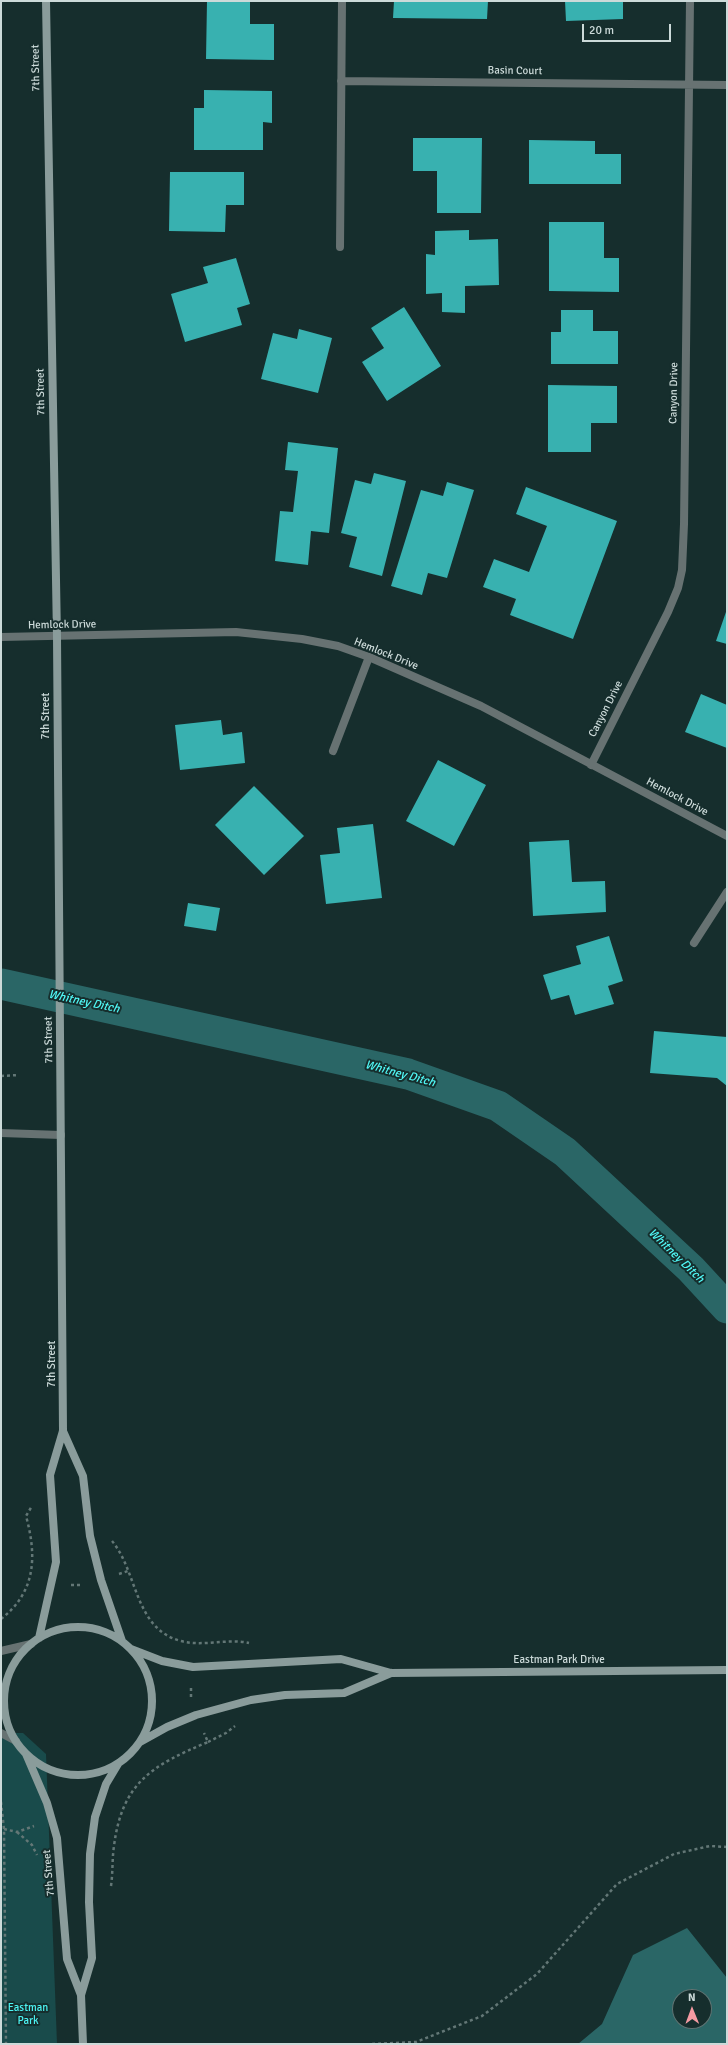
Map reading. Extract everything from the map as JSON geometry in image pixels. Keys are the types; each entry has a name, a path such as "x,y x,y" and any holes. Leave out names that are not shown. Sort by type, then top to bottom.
{"street":[{"name":"7th Street","path":"39,1638 56,1562 50,1475 63,1430 57,637 46,1"},
{"path":"340,247 342,1"},
{"name":"Canyon Drive","path":"591,764 668,612 678,588 682,570 684,524 690,1"},
{"name":"Basin Court","path":"341,80 727,85"},
{"name":"Hemlock Drive","path":"1,637 236,632 302,639 338,646 369,657 481,706 727,836"},
{"path":"333,751 369,657"},
{"path":"694,943 727,892"},
{"path":"1,1133 61,1135"},
{"name":"7th Street","path":"63,1430 83,1476 90,1536 101,1580 122,1641"},
{"path":"72,1627 84,1627 106,1632 122,1641 131,1649 146,1670 152,1694 150,1719 140,1742 118,1764 99,1772 80,1775 60,1772 41,1765 25,1753 16,1741 7,1722 4,1701 7,1679 16,1660 31,1644 55,1630 72,1627"},
{"path":"1,1651 31,1644"},
{"name":"Eastman Park Drive","path":"131,1649 162,1661 193,1667 341,1659 391,1673 727,1670"},
{"name":"Eastman Park Drive","path":"140,1742 196,1715 251,1700 285,1695 344,1693 391,1673"},
{"path":"1,1733 16,1741"},
{"name":"7th Street","path":"25,1753 47,1803 57,1838 67,1959 82,1994"},
{"name":"7th Street","path":"83,2044 82,1994 92,1958 89,1902 90,1854 95,1817 106,1784 118,1764"}],"path":[{"path":"1,1076 19,1075"},
{"path":"1,1619 15,1608 24,1594 30,1577 31,1535 26,1516"},
{"path":"120,1550 143,1610 153,1624 166,1635 181,1641 196,1643"},
{"path":"68,1586 89,1585"},
{"path":"191,1683 191,1701"},
{"path":"118,1826 133,1791 145,1776 160,1764 208,1742 202,1729"},
{"path":"1,1802 4,1829 6,2044"},
{"path":"4,1829 17,1832 38,1825"},
{"path":"372,2044 416,2042 482,2016 537,1974 616,1884 674,1854 710,1846 727,1847"}],"green space":[{"name":"Eastman Park","path":"1,1733 23,1733 46,1754 57,2044 1,2044"}],"shaded area":[{"path":"687,1928 727,1978 727,2044 578,2044 602,2024 633,1955"}],"building":[{"path":"207,1 250,1 250,24 274,24 274,60 206,59"},
{"path":"394,1 488,1 487,19 393,18"},
{"path":"565,1 623,1 623,19 566,21"},
{"path":"204,90 272,91 272,123 263,122 263,150 194,150 194,108 204,108"},
{"path":"413,138 482,138 481,213 437,213 437,171 413,171"},
{"path":"529,140 595,141 595,154 621,154 621,184 529,184"},
{"path":"170,172 244,172 244,205 226,205 225,232 169,231"},
{"path":"549,222 604,222 604,258 619,258 619,292 549,291"},
{"path":"469,230 469,240 498,239 499,285 465,286 465,313 442,312 442,293 426,294 426,254 435,255 435,231"},
{"path":"236,258 250,304 237,308 242,325 185,342 171,294 208,283 203,267"},
{"path":"404,307 441,366 387,401 362,362 384,348 371,328"},
{"path":"561,310 593,310 593,331 618,331 618,364 551,364 551,332 561,332"},
{"path":"299,329 332,338 318,393 261,379 273,333 297,339"},
{"path":"548,385 617,386 617,423 591,423 591,452 548,452"},
{"path":"288,442 338,448 329,533 311,531 308,565 275,561 280,511 293,512 298,471 285,470"},
{"path":"374,473 406,481 382,576 349,567 357,537 341,533 355,480 371,484"},
{"path":"447,482 474,490 447,578 428,573 422,595 391,586 421,490 443,496"},
{"path":"526,487 617,521 573,639 510,615 516,599 483,587 494,559 529,572 547,526 516,514"},
{"path":"727,609 727,644 716,641"},
{"path":"701,694 727,705 727,748 685,732"},
{"path":"221,720 223,735 242,732 245,763 180,770 175,725"},
{"path":"438,760 486,785 454,846 406,821"},
{"path":"254,786 304,836 264,875 215,825"},
{"path":"373,824 382,898 326,904 320,855 340,853 337,828"},
{"path":"569,840 572,882 605,881 606,912 533,916 529,842"},
{"path":"188,903 220,908 216,931 184,926"},
{"path":"609,936 623,981 608,986 614,1004 575,1015 569,995 551,1000 543,975 581,964 576,946"},
{"path":"654,1031 727,1037 727,1086 717,1078 650,1073"}],"waterway":[{"name":"Whitney Ditch","path":"1,984 408,1074 498,1106 565,1152 691,1269 727,1308"}]}
